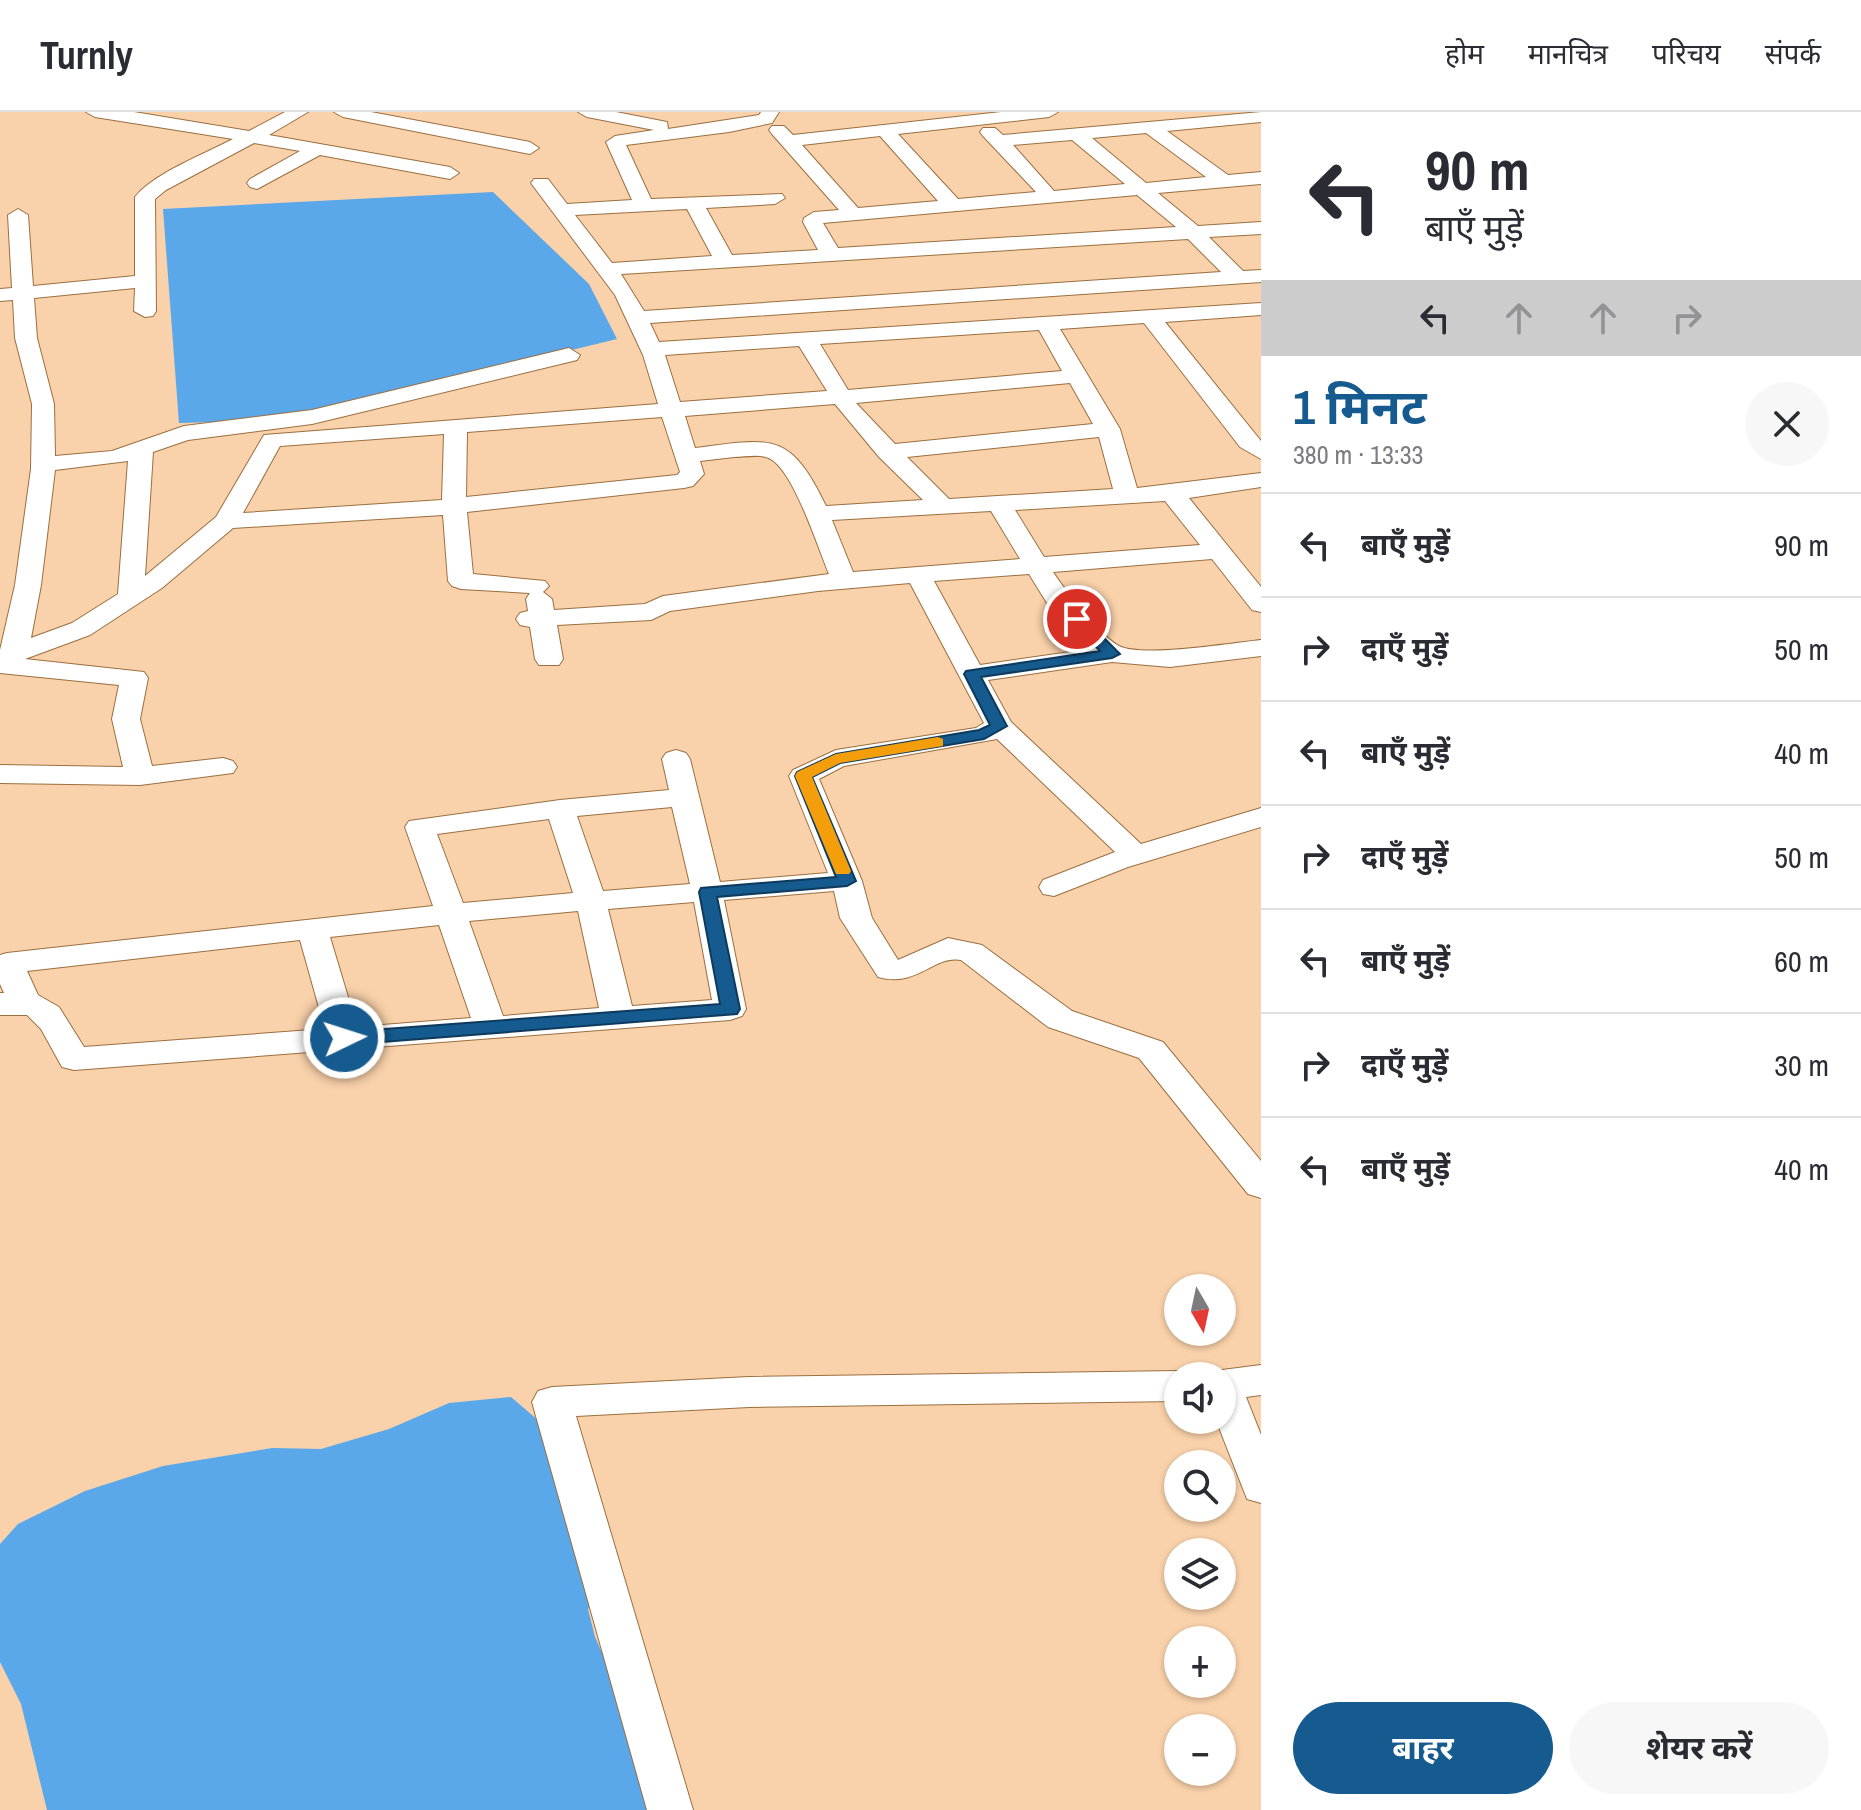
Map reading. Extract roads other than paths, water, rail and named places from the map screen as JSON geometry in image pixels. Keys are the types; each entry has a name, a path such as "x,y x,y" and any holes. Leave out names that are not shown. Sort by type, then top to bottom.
{"street":[{"path":"95,112 450,173"},
{"path":"167,122 186,112"},
{"path":"145,311 145,197 159,186 299,112"},
{"path":"343,112 530,148"},
{"path":"587,112 692,132"},
{"path":"791,141 1049,112"},
{"path":"644,205 615,142 733,128 768,116 853,214"},
{"path":"1000,141 1261,117"},
{"path":"1239,119 1261,133"},
{"path":"975,121 1000,141 1049,197"},
{"path":"1149,127 1224,181"},
{"path":"885,131 953,206"},
{"path":"1076,134 1192,231 1237,277"},
{"path":"257,183 318,149"},
{"path":"832,256 813,222 814,218 1261,178"},
{"path":"226,521 408,511 684,481 692,474 651,349 625,294 541,183"},
{"path":"562,210 775,198"},
{"path":"693,202 725,261"},
{"path":"5,660 30,571 43,464 43,404 12,294 18,215"},
{"path":"608,269 1261,228"},
{"path":"1093,238 1135,284"},
{"path":"636,318 1261,276"},
{"path":"12,294 144,281"},
{"path":"651,349 1261,309"},
{"path":"1150,317 1248,442 1261,452"},
{"path":"1046,324 1108,429 1127,494"},
{"path":"0,341 26,338"},
{"path":"807,341 852,414 944,508"},
{"path":"43,464 115,458 184,433 312,417 569,355"},
{"path":"5,660 81,629 153,583 226,521 272,440 1076,376"},
{"path":"456,425 454,504 461,581 535,580 536,619 549,659"},
{"path":"887,452 1108,429"},
{"path":"686,456 756,450 779,453 788,462 817,514 844,581"},
{"path":"131,597 141,451"},
{"path":"817,514 1172,493 1261,480"},
{"path":"1172,493 1261,604"},
{"path":"999,504 1059,602 1112,654"},
{"path":"536,619 651,612 663,604 844,581 1218,551"},
{"path":"918,575 999,726 1135,855"},
{"path":"972,674 1112,654 1170,659 1261,648"},
{"path":"5,660 134,678 126,719 140,776"},
{"path":"999,726 984,735 836,759 803,776 847,881 856,918 889,970 903,970 948,948 971,952 1060,1019 1151,1050 1261,1185"},
{"path":"676,759 707,892 730,1009 74,1059 47,1011 11,1001 7,963 450,914 591,901 707,892 847,881"},
{"path":"0,774 140,776 223,767"},
{"path":"491,1027 420,827 685,797"},
{"path":"560,809 591,901 618,1018"},
{"path":"1054,887 1135,855 1261,817"},
{"path":"312,929 344,1038"},
{"path":"1236,1383 1261,1487"},
{"path":"670,1810 552,1402 749,1392 1164,1386"}],"water":[{"path":"493,192 589,284 617,339 363,401 260,421 179,423 163,209"},
{"path":"511,1397 568,1446 599,1590 588,1609 595,1637 664,1792 667,1810 47,1810 21,1704 0,1662 0,1544 18,1524 85,1491 163,1466 272,1448 321,1449 389,1429 449,1403"}]}
